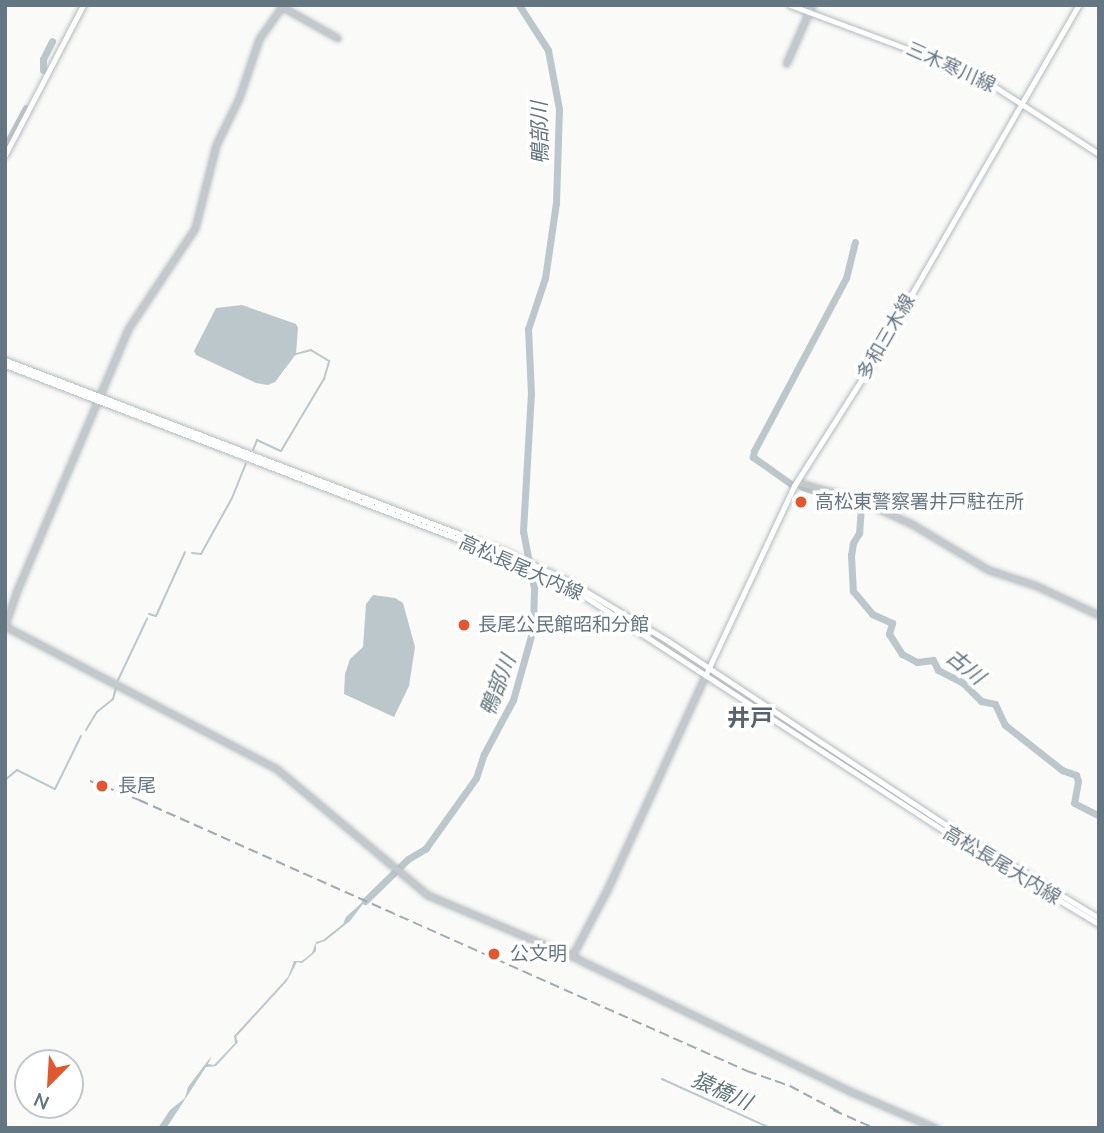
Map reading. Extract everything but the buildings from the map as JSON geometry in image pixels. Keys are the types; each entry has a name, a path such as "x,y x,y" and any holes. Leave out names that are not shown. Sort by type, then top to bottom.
{"main road":[{"path":"5,155 83,5"},
{"name":"三木寒川線","path":"790,5 810,8 961,68 1022,103 1099,154"},
{"name":"多和三木線","path":"707,671 796,482 869,368 1079,5"},
{"name":"高松長尾大内線","path":"5,360 98,399"},
{"name":"高松長尾大内線","path":"5,365 543,571 1099,918"},
{"name":"高松長尾大内線","path":"707,671 954,836 1099,924"}],"street":[{"path":"338,38 281,6 259,39 239,98 212,153 195,228 128,329 5,625 276,768 428,895 572,956 850,1091 936,1128"},
{"path":"786,64 810,8"},
{"path":"796,482 860,499 912,524 989,570 1035,585 1099,615"},
{"path":"572,956 607,890 707,671"}],"shaded area":[{"path":"242,305 296,324 298,328 296,354 275,382 268,385 256,383 196,355 194,351 216,308"},
{"path":"373,595 395,598 403,603 415,647 409,686 394,717 344,694 345,674 350,659 363,647 366,604"},
{"path":"369,896 350,921 325,941 316,944 316,951 302,963 297,962 287,981 236,1037 238,1042 216,1066 206,1067 167,1127 158,1128 170,1110 185,1098 188,1087 212,1056 208,1064 214,1065 235,1043 234,1036 288,977 294,961 302,961 312,953 316,942 323,940 343,924 346,917"}],"waterway":[{"name":"鴨部川","path":"365,901 408,859 426,848 476,778 484,754 513,700 533,629 534,588 523,531 531,394 528,329 545,278 556,203 559,109 548,50 519,5"},
{"path":"43,70 43,59 52,41"},
{"path":"5,147 26,108"},
{"name":"古川","path":"791,484 753,457 754,451 846,278 855,242"},
{"path":"253,450 257,440 281,451 324,379 329,361 311,350 296,354"},
{"path":"192,553 201,554 232,498 246,464"},
{"name":"古川","path":"802,487 861,506 859,533 853,543 851,555 853,591 872,614 892,623 889,634 902,654 917,662 933,660 938,670 962,682 981,701 995,704 1005,725 1062,770 1076,775 1078,781 1074,803 1099,816"},
{"path":"149,614 156,616 185,552"},
{"path":"118,680 147,619"},
{"path":"86,730 97,712 113,699 116,688"},
{"path":"5,780 17,770 55,789 81,736"},
{"name":"猿橋川","path":"662,1079 770,1128"}],"railway":[{"path":"90,781 139,800 747,1071 790,1086 841,1113"},
{"path":"833,1110 874,1128"}],"place":[{"name":"高松東警察署井戸駐在所","path":"801,502"},
{"name":"長尾公民館昭和分館","path":"464,625"},
{"name":"長尾","path":"102,786"},
{"name":"公文明","path":"494,954"}],"district":[{"name":"井戸","path":"750,718"}]}
